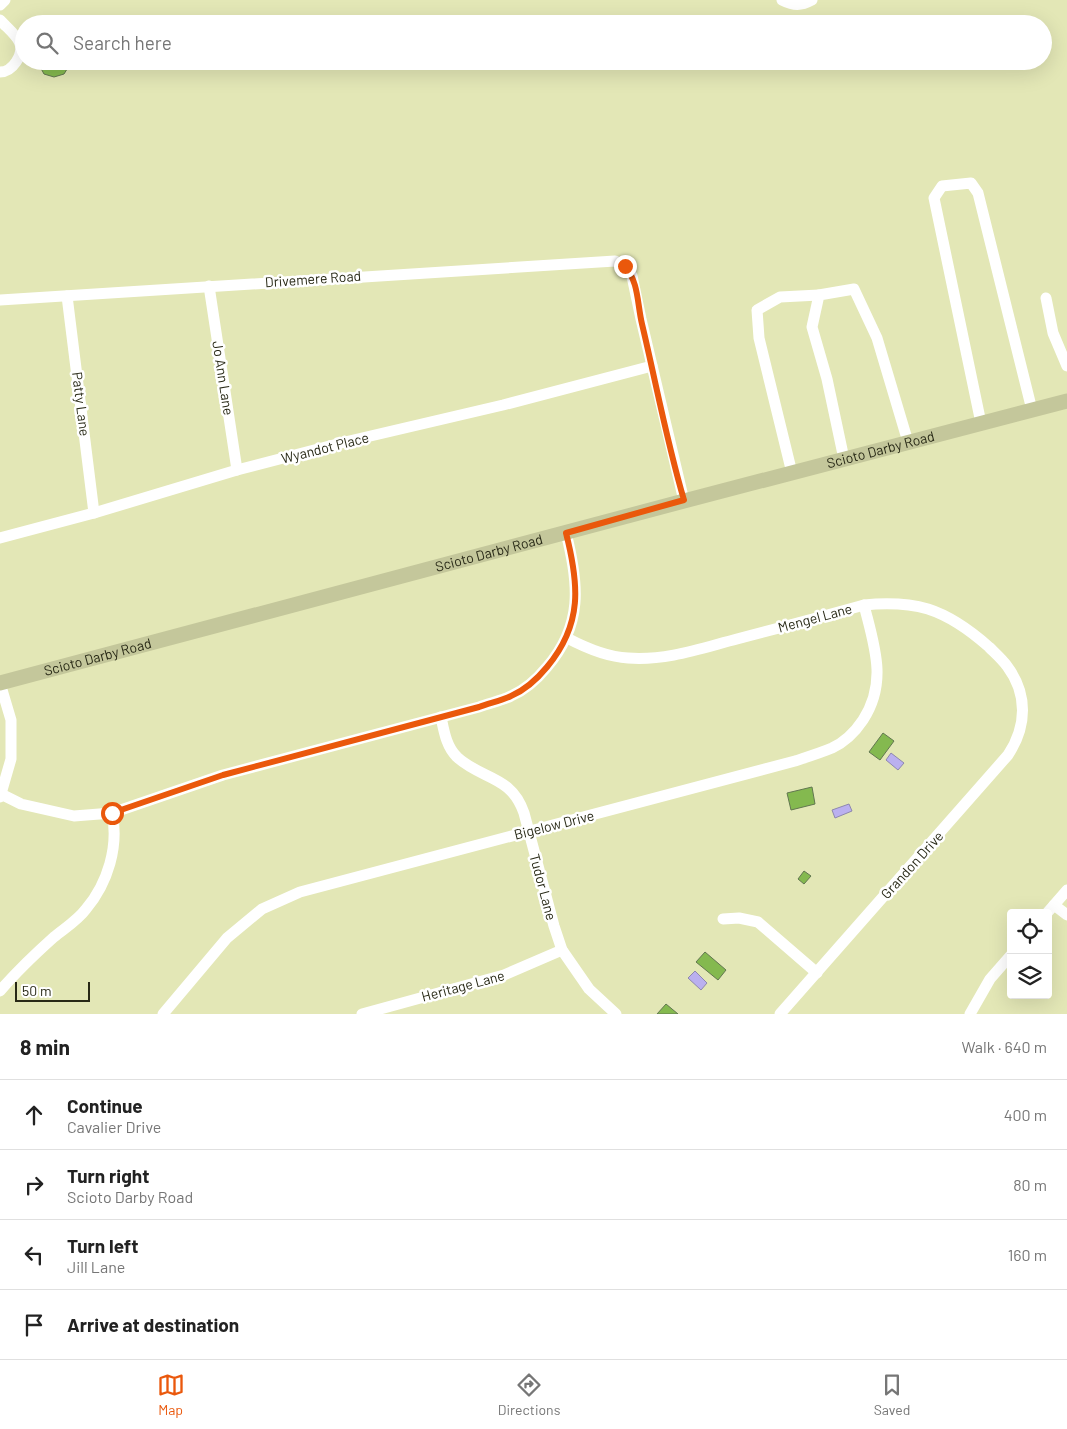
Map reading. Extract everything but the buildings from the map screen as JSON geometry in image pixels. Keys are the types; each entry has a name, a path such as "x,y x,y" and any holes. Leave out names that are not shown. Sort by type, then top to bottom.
{"main road":[{"name":"Scioto Darby Road","path":"0,683 684,500 1067,401"}],"street":[{"path":"0,6 5,0"},
{"path":"782,0 790,4 802,5 812,0"},
{"path":"0,20 15,36"},
{"path":"0,72 11,68 15,62"},
{"path":"981,423 934,198 942,186 971,183 978,193 1032,410"},
{"name":"Drivemere Road","path":"0,300 604,260 615,261 625,266 632,276 652,366"},
{"name":"Jo Ann Lane","path":"210,286 237,470"},
{"path":"792,472 759,338 757,310 780,297 819,295 854,289 877,338 908,442"},
{"path":"819,295 812,327 827,379 844,459"},
{"name":"Patty Lane","path":"68,296 94,512"},
{"path":"1046,298 1053,333 1067,366"},
{"path":"652,366 684,500"},
{"name":"Wyandot Place","path":"0,538 237,470 345,442 512,403 652,366"},
{"path":"0,683 11,720 11,759 1,796 22,804 74,816 112,813 223,775 441,717 512,696 542,674 555,658 567,638 575,604 572,557 566,533"},
{"name":"Mengel Lane","path":"567,638 593,650 610,655 649,659 690,651 864,605 881,603 906,604 949,618 982,641 1006,664 1015,678 1023,704"},
{"name":"Bigelow Drive","path":"162,1014 227,938 262,909 300,892 795,761 832,748 847,739 867,714 877,686 876,653 864,605"},
{"name":"Grandon Drive","path":"780,1014 1008,755 1021,730 1023,704"},
{"name":"Tudor Lane","path":"441,717 446,739 457,757 508,787 516,795 524,813 562,950 589,989 616,1014"},
{"path":"0,991 21,966 86,910 99,890 114,847 115,826 112,813"},
{"path":"1050,909 1067,890"},
{"path":"1052,910 1067,915"},
{"path":"723,919 739,918 758,922 816,973"},
{"name":"Heritage Lane","path":"362,1014 504,975 562,950"},
{"path":"970,1014 990,979 1007,960"}],"shaded area":[{"path":"891,753 904,763 898,770 886,760"},
{"path":"849,804 852,811 835,818 832,810"},
{"path":"695,971 707,983 701,990 688,978"}],"route":[{"path":"112,813 223,775 479,707 512,696 542,674 555,658 567,638 573,619 575,604 574,580 572,557 566,533 684,500 641,318 636,287 632,276 625,266"}]}
